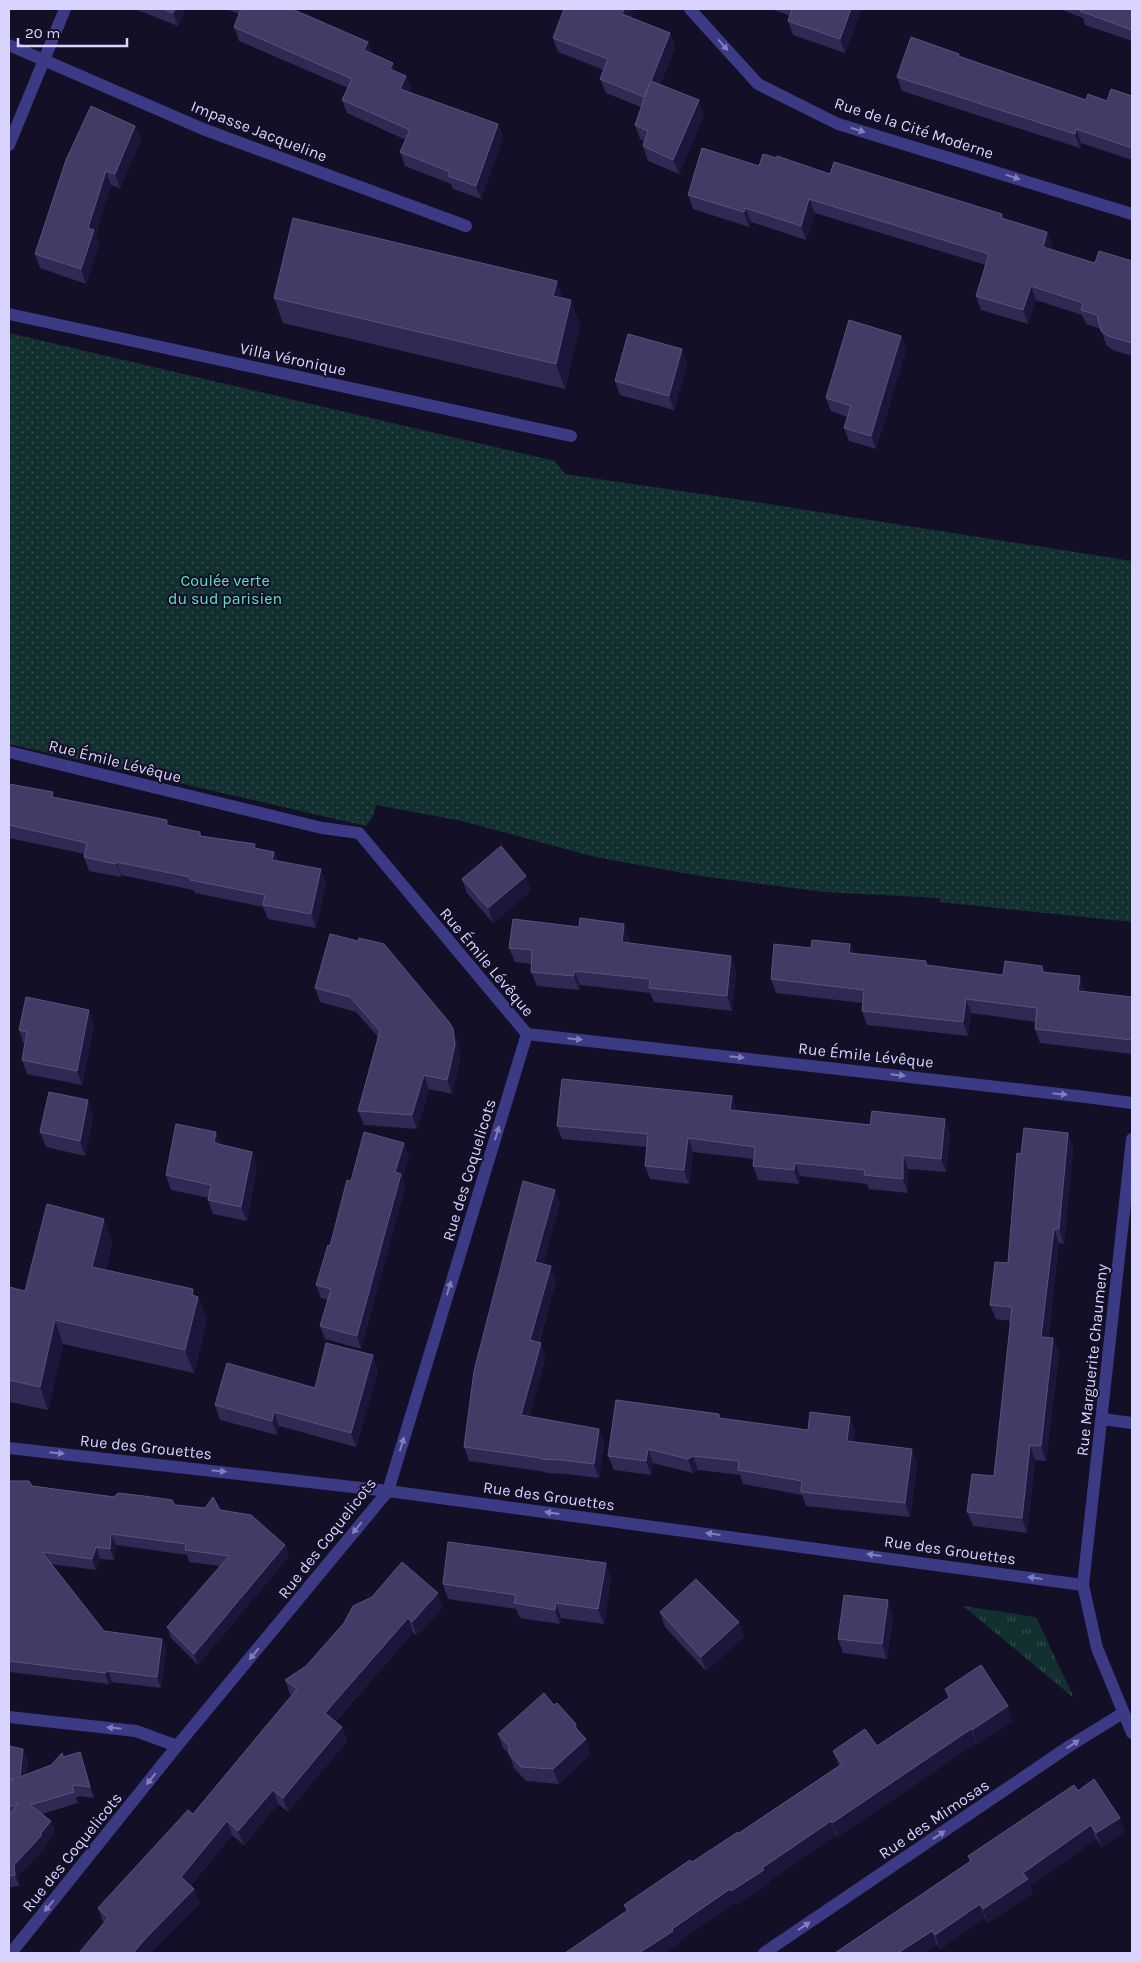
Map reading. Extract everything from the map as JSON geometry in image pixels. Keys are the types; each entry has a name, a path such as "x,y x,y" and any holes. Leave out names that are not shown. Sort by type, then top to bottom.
{"street":[{"path":"9,145 65,9"},
{"name":"Rue de la Cité Moderne","path":"690,9 758,84 838,124 1132,214"},
{"name":"Impasse Jacqueline","path":"9,45 203,129 466,226"},
{"name":"Villa Véronique","path":"9,314 570,436"},
{"name":"Rue Émile Lévêque","path":"9,752 322,828 359,834 527,1034 1086,1096 1132,1103"},
{"name":"Rue des Coquelicots","path":"11,1953 388,1490 527,1034"},
{"name":"Rue Marguerite Chaumeny","path":"1132,1139 1083,1585 1097,1648 1132,1733"},
{"path":"1102,1419 1132,1423"},
{"name":"Rue des Grouettes","path":"9,1448 388,1490 1083,1585"},
{"name":"Rue des Mimosas","path":"764,1953 1071,1745 1123,1713"},
{"path":"9,1717 136,1731 178,1746"}],"green space":[{"name":"Coulée verte du sud parisien","path":"9,333 555,461 565,474 1132,561 1132,922 940,902 940,898 824,892 700,876 595,857 462,821 376,805 373,816 366,826 9,744"},
{"path":"963,1606 1036,1617 1074,1698"}],"building":[{"path":"163,9 175,9 173,13"},
{"path":"241,9 292,9 368,42 364,50 393,63 390,69 406,76 400,89 498,124 476,186 448,176 450,172 400,152 410,130 342,100 352,79 234,27"},
{"path":"564,9 624,9 622,14 670,33 651,81 699,100 673,160 643,146 648,131 635,125 650,82 644,97 600,79 608,59 553,38"},
{"path":"792,9 851,9 840,39 788,21"},
{"path":"1081,9 1132,9 1132,30 1080,11"},
{"path":"911,37 959,54 958,56 1086,100 1088,94 1107,101 1111,89 1132,96 1132,148 1076,129 1075,134 897,77"},
{"path":"91,106 135,126 115,174 106,171 88,228 94,230 81,269 35,254 66,160"},
{"path":"702,148 759,166 763,154 777,158 777,156 830,174 834,162 1002,214 1001,218 1047,232 1043,247 1095,263 1099,251 1132,261 1132,343 1108,336 1101,331 1097,315 1081,310 1083,303 1031,286 1023,310 976,296 989,254 809,199 801,226 745,208 744,212 688,195"},
{"path":"293,218 557,281 553,296 571,300 556,364 274,298"},
{"path":"849,320 901,336 871,436 844,428 851,406 826,398"},
{"path":"628,334 682,349 669,396 615,381"},
{"path":"9,784 53,792 52,797 167,820 166,825 200,832 200,836 255,844 254,848 274,852 272,860 321,869 311,914 263,905 265,895 190,880 190,877 84,857 87,843 9,825"},
{"path":"501,846 526,876 488,908 462,879"},
{"path":"580,918 624,924 622,942 731,956 727,996 649,988 650,979 574,971 574,976 531,972 532,950 509,948 513,919 579,927"},
{"path":"330,934 358,941 359,938 384,944 453,1028 455,1045 447,1080 424,1075 412,1115 358,1111 380,1031 350,997 315,988"},
{"path":"812,940 850,944 849,953 926,961 926,965 1003,975 1005,961 1042,966 1042,972 1080,976 1078,991 1132,997 1132,1040 1035,1029 1037,1008 966,999 963,1022 862,1011 864,990 771,979 774,944 811,948"},
{"path":"26,997 89,1010 77,1071 22,1060 27,1032 19,1030"},
{"path":"562,1079 732,1096 730,1110 870,1125 872,1111 945,1119 941,1159 903,1155 903,1179 864,1175 865,1170 795,1163 794,1170 753,1166 755,1147 688,1138 684,1170 645,1166 648,1134 557,1126"},
{"path":"49,1092 88,1100 80,1141 40,1132"},
{"path":"176,1124 216,1132 214,1143 252,1152 241,1207 208,1200 211,1185 166,1175"},
{"path":"1024,1128 1068,1133 1059,1229 1054,1229 1041,1337 1053,1338 1041,1446 1030,1445 1022,1518 967,1512 972,1474 994,1476 1012,1307 990,1305 995,1262 1008,1263 1017,1153 1021,1154"},
{"path":"364,1132 404,1143 395,1172 401,1174 357,1336 320,1326 331,1289 316,1285 328,1245 330,1246 347,1180 351,1181"},
{"path":"523,1181 555,1190 535,1262 551,1266 530,1340 541,1343 521,1415 599,1429 594,1464 541,1459 464,1447 474,1371"},
{"path":"47,1204 104,1219 92,1267 193,1289 192,1295 198,1297 185,1350 55,1320 40,1387 9,1380 9,1287 25,1291"},
{"path":"326,1343 373,1355 351,1433 274,1412 272,1421 215,1405 227,1363 315,1388"},
{"path":"616,1400 719,1414 719,1418 808,1430 810,1412 850,1417 847,1441 912,1449 905,1503 801,1492 802,1481 738,1470 739,1461 693,1456 688,1459 648,1449 646,1461 608,1456"},
{"path":"9,1481 29,1481 32,1486 114,1497 118,1493 144,1496 172,1500 175,1505 205,1508 213,1497 220,1510 251,1515 285,1545 194,1654 167,1627 229,1556 185,1550 186,1544 111,1534 110,1549 96,1547 92,1559 42,1552 104,1631 162,1639 157,1677 108,1671 105,1673 9,1661"},
{"path":"448,1542 606,1563 598,1609 556,1603 555,1610 514,1603 516,1595 443,1584"},
{"path":"402,1562 438,1593 412,1622 408,1618 325,1713 342,1727 283,1798 273,1790 238,1831 227,1821 181,1877 194,1889 133,1953 79,1953 108,1918 98,1908 188,1810 193,1814 297,1689 285,1680 306,1666 344,1623 353,1606 372,1597"},
{"path":"696,1579 739,1622 701,1657 660,1612"},
{"path":"844,1595 888,1600 882,1644 838,1639"},
{"path":"981,1665 1008,1706 832,1823 831,1821 762,1868 764,1870 731,1891 730,1889 672,1929 673,1931 639,1953 565,1953 628,1910 624,1905 690,1860 692,1862 739,1833 842,1764 833,1751 865,1729 877,1746 950,1697 945,1689"},
{"path":"544,1693 554,1705 557,1703 576,1724 574,1726 586,1739 553,1769 521,1767 509,1754 509,1746 498,1734"},
{"path":"9,1746 23,1749 20,1777 51,1765 62,1753 63,1757 80,1752 90,1787 75,1785 72,1786 74,1792 30,1805 51,1821 41,1833 41,1836 14,1865 15,1875 9,1876 9,1815 18,1804 9,1807 9,1781 14,1779 9,1778"},
{"path":"1094,1779 1120,1818 1096,1833 1091,1825 1023,1873 1028,1879 983,1909 980,1904 935,1935 932,1931 898,1953 835,1953 971,1861 968,1856 1074,1785 1078,1791"}]}
